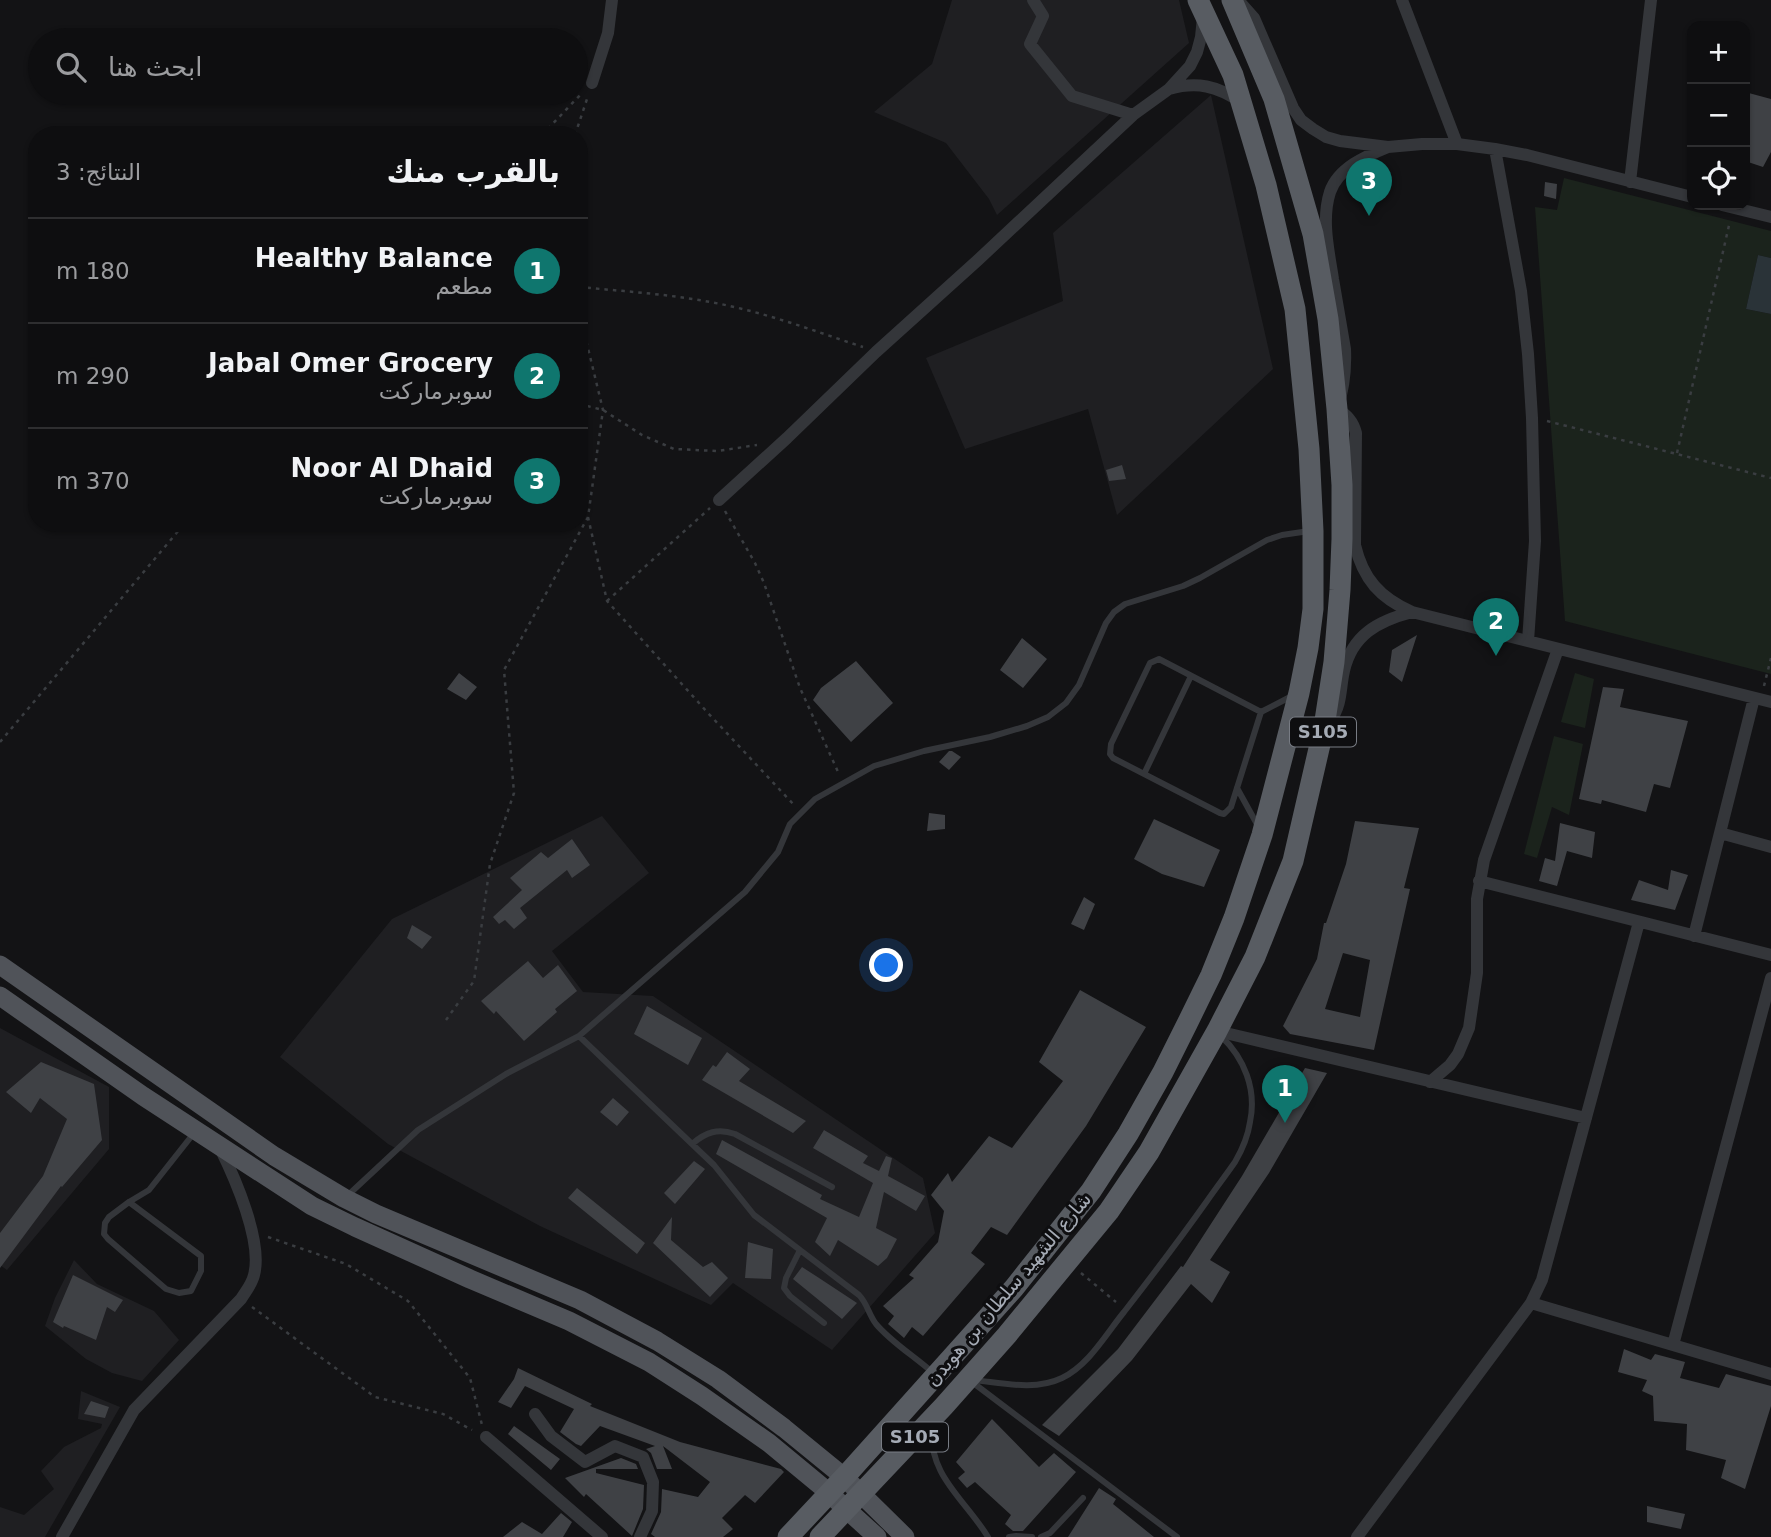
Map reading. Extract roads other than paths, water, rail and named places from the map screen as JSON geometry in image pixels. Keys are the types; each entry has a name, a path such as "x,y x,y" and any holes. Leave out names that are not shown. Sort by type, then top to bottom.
{"highway":[{"name":"شارع الشهيد سلطان بن هويدن","path":"820,1537 968,1379 1109,1211 1149,1152 1217,1031 1255,957 1293,861 1324,727 1334,662 1340,590 1342,485 1337,409 1328,319 1313,234 1274,99 1232,0"},
{"name":"شارع الشهيد سلطان بن هويدن","path":"788,1537 1014,1288 1091,1191 1163,1072 1211,975 1234,918 1262,835 1298,693 1313,609 1309,449 1295,309 1266,184 1242,103 1222,49 1200,3"},
{"path":"1255,957 1239,959 1235,954 1235,947 1251,907 1258,879 1263,855 1262,835"}],"main road":[{"path":"0,965 274,1156 344,1198 580,1300 657,1341 718,1379 844,1477 853,1501 877,1537"},
{"path":"0,996 196,1131 312,1206 458,1274 569,1321 649,1363 769,1443 829,1493 853,1501 905,1537"}],"street":[{"path":"592,83 608,33 612,0"},
{"path":"1032,0 1043,16 1030,44 1072,96 1133,115"},
{"path":"1238,0 1254,18 1301,120 1313,130 1333,139 1388,147 1457,144 1495,149 1687,196"},
{"path":"1402,0 1457,144"},
{"path":"1630,182 1651,0"},
{"path":"719,500 1133,115 1169,89 1190,66 1197,52 1203,22 1200,3"},
{"path":"1169,89 1200,85 1215,88 1242,103"},
{"path":"1388,147 1366,156 1345,170 1330,191 1326,216 1327,240 1346,365 1342,396 1337,409 1351,419 1356,433 1355,545 1358,560 1369,580 1385,597 1412,612 1762,700 1720,833 1694,936"},
{"path":"1495,149 1521,291 1532,418 1535,541 1528,641"},
{"path":"1743,210 1771,217"},
{"path":"1324,727 1338,706 1350,653 1361,637 1390,618 1412,612"},
{"path":"1430,1082 1450,1065 1458,1054 1469,1028 1477,973 1476,918 1479,881 1490,840 1558,649"},
{"path":"1720,833 1771,847"},
{"path":"1479,881 1771,955"},
{"path":"1357,1537 1531,1303 1542,1280 1639,922"},
{"path":"1673,1345 1771,978"},
{"path":"1217,1031 1586,1118"},
{"path":"62,1537 134,1410 241,1299 252,1282 256,1259 251,1231 234,1178 220,1147"},
{"path":"1531,1303 1771,1374"},
{"path":"535,1414 551,1436 585,1462 615,1446 643,1457 653,1482 652,1511 640,1537"},
{"path":"486,1437 602,1537"}],"lane":[{"path":"344,1198 418,1130 506,1074 579,1036 745,892 778,852 790,824 815,799 874,766 924,751 990,737 1048,717 1066,703 1079,685 1106,623 1114,612 1125,604 1183,586 1267,540 1313,531"},
{"path":"1261,712 1159,659 1150,663 1111,744 1110,754 1113,758 1224,814 1231,807 1261,712 1298,693"},
{"path":"1144,774 1191,676"},
{"path":"1237,788 1262,835"},
{"path":"968,1379 1027,1386 1053,1382 1077,1369 1167,1258 1236,1160 1251,1122 1250,1081 1242,1062 1217,1031"},
{"path":"579,1036 714,1165 754,1215 859,1295 879,1327 936,1375"},
{"path":"129,1202 201,1256 201,1271 191,1291 178,1293 166,1289 104,1234 105,1223 115,1212 129,1202 149,1190 196,1131"},
{"path":"692,1144 708,1133 726,1131 832,1187"},
{"path":"800,1250 784,1287 790,1296 824,1323"},
{"path":"968,1379 1177,1537"},
{"path":"932,1419 932,1446 938,1468 988,1537"},
{"path":"1041,1537 1050,1533 1083,1497"},
{"path":"1009,1537 1032,1537"}],"place":[{"name":"Noor Al Dhaid","path":"1369,216"},
{"name":"Jabal Omer Grocery","path":"1496,656"},
{"name":"Healthy Balance","path":"1285,1123"}]}
